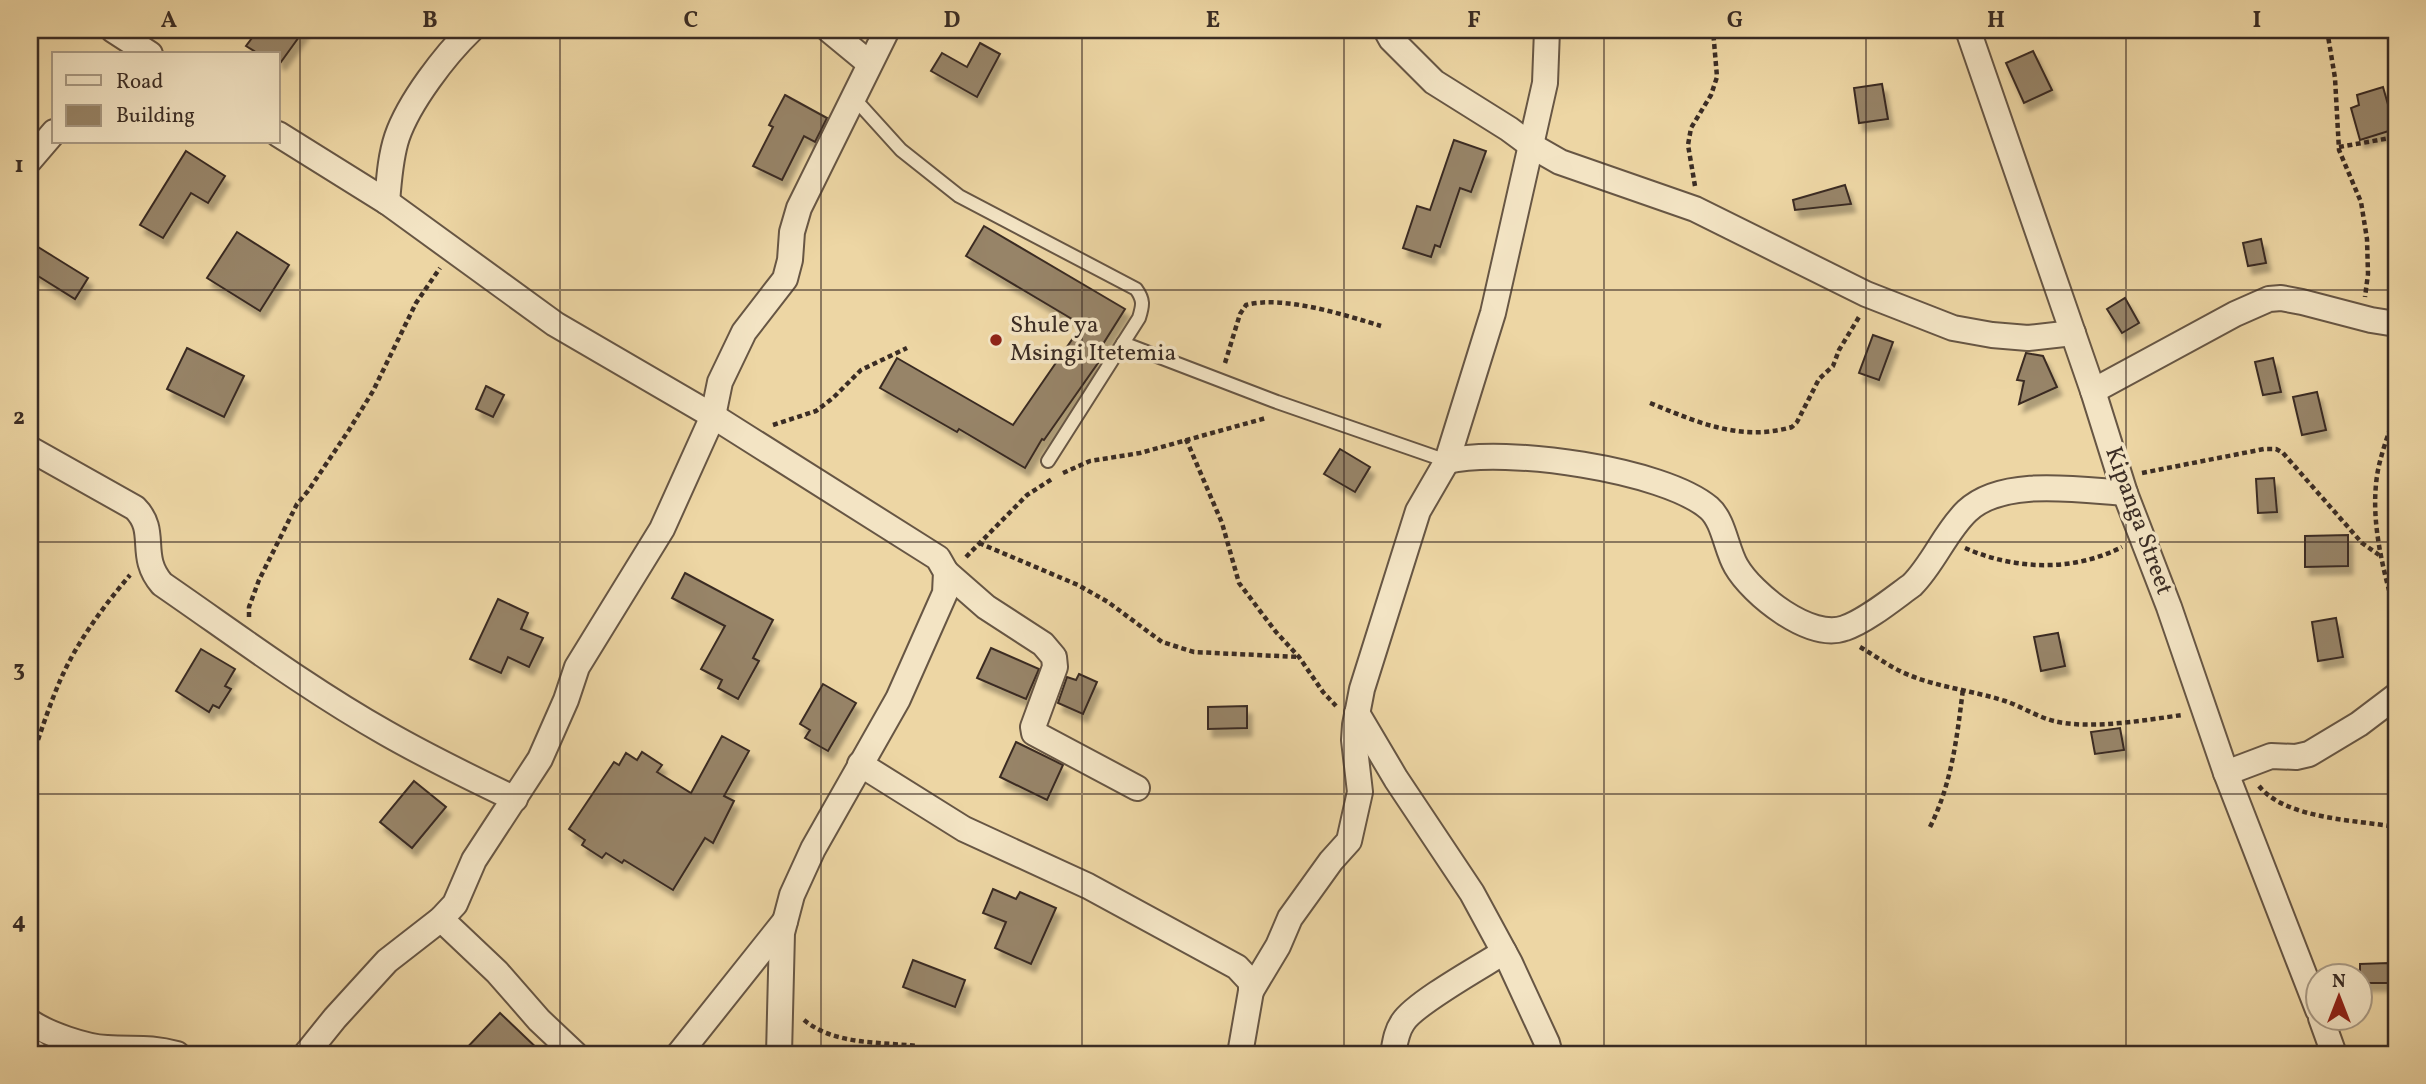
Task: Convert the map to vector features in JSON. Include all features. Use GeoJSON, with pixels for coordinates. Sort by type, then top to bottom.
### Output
{"type":"FeatureCollection","features":[{"type":"Feature","properties":{"kind":"street"},"geometry":{"type":"LineString","coordinates":[[387,202],[393,152],[403,121],[454,46],[471,30]]}},
{"type":"Feature","properties":{"kind":"street"},"geometry":{"type":"LineString","coordinates":[[829,30],[869,63]]}},
{"type":"Feature","properties":{"kind":"street"},"geometry":{"type":"LineString","coordinates":[[306,1054],[387,961],[442,919],[455,904],[474,860],[540,759],[566,700],[577,667],[662,529],[721,421],[720,382],[744,332],[785,279],[799,208],[887,30]]}},
{"type":"Feature","properties":{"kind":"street"},"geometry":{"type":"LineString","coordinates":[[1386,30],[1391,39],[1434,82],[1560,162],[1695,209],[1875,297],[1953,328],[2028,338],[2073,333]]}},
{"type":"Feature","properties":{"kind":"street"},"geometry":{"type":"LineString","coordinates":[[1251,991],[1278,946],[1290,918],[1331,861],[1349,841],[1360,792],[1356,720],[1372,654],[1418,511],[1447,461],[1493,313],[1545,83],[1547,30]]}},
{"type":"Feature","properties":{"kind":"street","name":"Kipanga Street"},"geometry":{"type":"LineString","coordinates":[[1968,30],[2123,485],[2205,712],[2235,769],[2304,969]]}},
{"type":"Feature","properties":{"kind":"street"},"geometry":{"type":"LineString","coordinates":[[30,160],[52,134]]}},
{"type":"Feature","properties":{"kind":"street"},"geometry":{"type":"LineString","coordinates":[[280,135],[387,202],[555,324],[721,421],[938,558],[948,574],[986,607],[1043,643],[1054,657],[1055,667],[1033,727],[1034,733],[1137,788]]}},
{"type":"Feature","properties":{"kind":"street"},"geometry":{"type":"LineString","coordinates":[[2093,391],[2235,314],[2269,299],[2302,302],[2396,324]]}},
{"type":"Feature","properties":{"kind":"street"},"geometry":{"type":"LineString","coordinates":[[30,449],[135,508],[145,520],[153,574],[162,584],[384,732],[515,799]]}},
{"type":"Feature","properties":{"kind":"street"},"geometry":{"type":"LineString","coordinates":[[1447,461],[1475,456],[1561,463],[1590,467],[1676,488],[1711,510],[1734,563],[1757,593],[1793,618],[1808,625],[1833,630],[1846,628],[1912,585],[1968,510],[1981,502],[2019,489],[2123,485]]}},
{"type":"Feature","properties":{"kind":"street"},"geometry":{"type":"LineString","coordinates":[[779,1054],[782,933],[792,895],[813,849],[898,699],[945,593],[948,574]]}},
{"type":"Feature","properties":{"kind":"street"},"geometry":{"type":"LineString","coordinates":[[2235,769],[2271,756],[2296,757],[2309,754],[2359,724],[2396,696]]}},
{"type":"Feature","properties":{"kind":"street"},"geometry":{"type":"LineString","coordinates":[[1356,720],[1472,892],[1504,952],[1547,1042],[1550,1054]]}},
{"type":"Feature","properties":{"kind":"street"},"geometry":{"type":"LineString","coordinates":[[860,764],[964,829],[1088,886],[1237,967],[1251,982],[1240,1054]]}},
{"type":"Feature","properties":{"kind":"street"},"geometry":{"type":"LineString","coordinates":[[442,919],[575,1054]]}},
{"type":"Feature","properties":{"kind":"street"},"geometry":{"type":"LineString","coordinates":[[678,1054],[785,920]]}},
{"type":"Feature","properties":{"kind":"street"},"geometry":{"type":"LineString","coordinates":[[1393,1054],[1397,1033],[1404,1020],[1504,952]]}},
{"type":"Feature","properties":{"kind":"street"},"geometry":{"type":"LineString","coordinates":[[30,1022],[61,1037],[103,1048],[145,1048],[177,1054]]}},
{"type":"Feature","properties":{"kind":"street"},"geometry":{"type":"LineString","coordinates":[[2326,1032],[2334,1054]]}},
{"type":"Feature","properties":{"kind":"street"},"geometry":{"type":"LineString","coordinates":[[30,1050],[36,1054]]}},
{"type":"Feature","properties":{"kind":"lane"},"geometry":{"type":"LineString","coordinates":[[853,97],[901,150],[960,196],[1136,289],[1144,303],[1139,318],[1048,461]]}},
{"type":"Feature","properties":{"kind":"lane"},"geometry":{"type":"LineString","coordinates":[[1123,344],[1447,461]]}},
{"type":"Feature","properties":{"kind":"path"},"geometry":{"type":"LineString","coordinates":[[1695,209],[1693,170],[1688,145],[1691,128],[1717,78],[1713,30]]}},
{"type":"Feature","properties":{"kind":"path"},"geometry":{"type":"LineString","coordinates":[[2327,30],[2335,78],[2339,147],[2361,202],[2367,239],[2368,274],[2363,318]]}},
{"type":"Feature","properties":{"kind":"path"},"geometry":{"type":"LineString","coordinates":[[2339,147],[2396,137]]}},
{"type":"Feature","properties":{"kind":"path"},"geometry":{"type":"LineString","coordinates":[[252,646],[248,616],[251,600],[297,505],[373,391],[416,303],[453,250]]}},
{"type":"Feature","properties":{"kind":"path"},"geometry":{"type":"LineString","coordinates":[[1650,403],[1708,427],[1730,431],[1792,427],[1819,379],[1833,366],[1839,350],[1863,309],[1875,297]]}},
{"type":"Feature","properties":{"kind":"path"},"geometry":{"type":"LineString","coordinates":[[1219,380],[1240,314],[1246,305],[1282,304],[1321,310],[1381,326]]}},
{"type":"Feature","properties":{"kind":"path"},"geometry":{"type":"LineString","coordinates":[[721,421],[775,425],[816,411],[861,370],[907,348]]}},
{"type":"Feature","properties":{"kind":"path"},"geometry":{"type":"LineString","coordinates":[[2396,412],[2378,470],[2379,555],[2396,616]]}},
{"type":"Feature","properties":{"kind":"path"},"geometry":{"type":"LineString","coordinates":[[948,574],[1027,495],[1039,485],[1075,467],[1090,461],[1140,453],[1263,417],[1277,419]]}},
{"type":"Feature","properties":{"kind":"path"},"geometry":{"type":"LineString","coordinates":[[1186,439],[1222,523],[1239,583],[1276,632],[1299,657],[1323,692],[1356,720]]}},
{"type":"Feature","properties":{"kind":"path"},"geometry":{"type":"LineString","coordinates":[[2123,485],[2264,449],[2276,449],[2283,453],[2337,512],[2362,543],[2379,555]]}},
{"type":"Feature","properties":{"kind":"path"},"geometry":{"type":"LineString","coordinates":[[1945,539],[2007,563],[2076,565],[2100,558],[2142,537]]}},
{"type":"Feature","properties":{"kind":"path"},"geometry":{"type":"LineString","coordinates":[[979,543],[1078,585],[1108,602],[1162,642],[1194,652],[1299,657]]}},
{"type":"Feature","properties":{"kind":"path"},"geometry":{"type":"LineString","coordinates":[[30,764],[59,682],[82,641],[108,601],[148,554]]}},
{"type":"Feature","properties":{"kind":"path"},"geometry":{"type":"LineString","coordinates":[[1833,630],[1902,672],[2008,702],[2054,721],[2080,724],[2140,721],[2205,712]]}},
{"type":"Feature","properties":{"kind":"path"},"geometry":{"type":"LineString","coordinates":[[1930,827],[1942,803],[1950,776],[1963,689]]}},
{"type":"Feature","properties":{"kind":"path"},"geometry":{"type":"LineString","coordinates":[[2235,769],[2274,800],[2306,813],[2396,827]]}},
{"type":"Feature","properties":{"kind":"path"},"geometry":{"type":"LineString","coordinates":[[779,999],[814,1028],[837,1037],[918,1046]]}},
{"type":"Feature","properties":{"kind":"building"},"geometry":{"type":"Polygon","coordinates":[[[258,30],[304,30],[281,62],[280,52],[256,52],[246,46],[258,30]]]}},
{"type":"Feature","properties":{"kind":"building"},"geometry":{"type":"Polygon","coordinates":[[[980,43],[1000,54],[977,97],[931,71],[942,53],[967,67],[980,43]]]}},
{"type":"Feature","properties":{"kind":"building"},"geometry":{"type":"Polygon","coordinates":[[[2033,51],[2052,90],[2024,103],[2006,63],[2033,51]]]}},
{"type":"Feature","properties":{"kind":"building"},"geometry":{"type":"Polygon","coordinates":[[[1882,84],[1888,119],[1859,123],[1854,88],[1882,84]]]}},
{"type":"Feature","properties":{"kind":"building"},"geometry":{"type":"Polygon","coordinates":[[[2383,87],[2395,129],[2360,140],[2351,108],[2359,105],[2357,95],[2383,87]]]}},
{"type":"Feature","properties":{"kind":"building"},"geometry":{"type":"Polygon","coordinates":[[[785,95],[827,118],[815,142],[804,136],[782,180],[753,166],[773,127],[769,125],[785,95]]]}},
{"type":"Feature","properties":{"kind":"building"},"geometry":{"type":"Polygon","coordinates":[[[1454,140],[1486,151],[1471,192],[1460,188],[1440,247],[1435,245],[1431,257],[1403,248],[1417,206],[1430,210],[1454,140]]]}},
{"type":"Feature","properties":{"kind":"building"},"geometry":{"type":"Polygon","coordinates":[[[186,151],[225,176],[208,203],[191,193],[163,238],[140,225],[186,151]]]}},
{"type":"Feature","properties":{"kind":"building"},"geometry":{"type":"Polygon","coordinates":[[[1845,185],[1851,204],[1795,210],[1793,200],[1845,185]]]}},
{"type":"Feature","properties":{"kind":"building"},"geometry":{"type":"Polygon","coordinates":[[[984,226],[1125,309],[1093,360],[1098,363],[1044,440],[1042,439],[1025,468],[959,429],[957,432],[880,388],[897,358],[1013,425],[1082,325],[966,256],[984,226]]]}},
{"type":"Feature","properties":{"kind":"building"},"geometry":{"type":"Polygon","coordinates":[[[237,232],[289,265],[260,311],[207,278],[237,232]]]}},
{"type":"Feature","properties":{"kind":"building"},"geometry":{"type":"Polygon","coordinates":[[[2261,239],[2266,263],[2248,266],[2243,243],[2261,239]]]}},
{"type":"Feature","properties":{"kind":"building"},"geometry":{"type":"Polygon","coordinates":[[[30,242],[88,278],[75,299],[30,271],[30,242]]]}},
{"type":"Feature","properties":{"kind":"building"},"geometry":{"type":"Polygon","coordinates":[[[2125,298],[2139,323],[2122,333],[2107,309],[2125,298]]]}},
{"type":"Feature","properties":{"kind":"building"},"geometry":{"type":"Polygon","coordinates":[[[1873,335],[1893,342],[1879,380],[1859,373],[1873,335]]]}},
{"type":"Feature","properties":{"kind":"building"},"geometry":{"type":"Polygon","coordinates":[[[187,348],[244,376],[224,417],[167,389],[187,348]]]}},
{"type":"Feature","properties":{"kind":"building"},"geometry":{"type":"Polygon","coordinates":[[[2026,353],[2043,356],[2057,387],[2019,404],[2024,381],[2017,380],[2026,353]]]}},
{"type":"Feature","properties":{"kind":"building"},"geometry":{"type":"Polygon","coordinates":[[[2273,358],[2281,392],[2263,395],[2255,362],[2273,358]]]}},
{"type":"Feature","properties":{"kind":"building"},"geometry":{"type":"Polygon","coordinates":[[[486,386],[504,395],[493,417],[476,409],[486,386]]]}},
{"type":"Feature","properties":{"kind":"building"},"geometry":{"type":"Polygon","coordinates":[[[2317,392],[2326,430],[2302,435],[2293,397],[2317,392]]]}},
{"type":"Feature","properties":{"kind":"building"},"geometry":{"type":"Polygon","coordinates":[[[1340,449],[1370,467],[1355,492],[1324,474],[1340,449]]]}},
{"type":"Feature","properties":{"kind":"building"},"geometry":{"type":"Polygon","coordinates":[[[2274,478],[2277,512],[2258,513],[2256,479],[2274,478]]]}},
{"type":"Feature","properties":{"kind":"building"},"geometry":{"type":"Polygon","coordinates":[[[2348,535],[2348,566],[2305,567],[2305,536],[2348,535]]]}},
{"type":"Feature","properties":{"kind":"building"},"geometry":{"type":"Polygon","coordinates":[[[685,573],[773,620],[753,658],[759,661],[738,699],[718,688],[722,680],[701,669],[725,626],[672,598],[685,573]]]}},
{"type":"Feature","properties":{"kind":"building"},"geometry":{"type":"Polygon","coordinates":[[[498,599],[528,613],[521,629],[543,638],[529,667],[508,657],[501,673],[470,659],[498,599]]]}},
{"type":"Feature","properties":{"kind":"building"},"geometry":{"type":"Polygon","coordinates":[[[2336,618],[2343,657],[2318,661],[2312,622],[2336,618]]]}},
{"type":"Feature","properties":{"kind":"building"},"geometry":{"type":"Polygon","coordinates":[[[2058,633],[2065,666],[2041,671],[2034,637],[2058,633]]]}},
{"type":"Feature","properties":{"kind":"building"},"geometry":{"type":"Polygon","coordinates":[[[991,648],[1039,669],[1026,699],[977,678],[991,648]]]}},
{"type":"Feature","properties":{"kind":"building"},"geometry":{"type":"Polygon","coordinates":[[[201,649],[235,669],[225,686],[231,689],[219,708],[213,705],[209,712],[176,691],[201,649]]]}},
{"type":"Feature","properties":{"kind":"building"},"geometry":{"type":"Polygon","coordinates":[[[1079,674],[1097,682],[1083,714],[1058,703],[1067,677],[1076,680],[1079,674]]]}},
{"type":"Feature","properties":{"kind":"building"},"geometry":{"type":"Polygon","coordinates":[[[823,684],[856,703],[828,751],[805,738],[810,730],[800,724],[823,684]]]}},
{"type":"Feature","properties":{"kind":"building"},"geometry":{"type":"Polygon","coordinates":[[[1247,706],[1247,728],[1208,729],[1208,707],[1247,706]]]}},
{"type":"Feature","properties":{"kind":"building"},"geometry":{"type":"Polygon","coordinates":[[[2120,728],[2124,750],[2095,754],[2091,732],[2120,728]]]}},
{"type":"Feature","properties":{"kind":"building"},"geometry":{"type":"Polygon","coordinates":[[[722,736],[749,751],[724,796],[734,801],[713,843],[705,838],[673,890],[624,860],[622,863],[606,853],[602,858],[582,845],[585,840],[569,829],[614,762],[619,765],[626,753],[637,760],[642,752],[662,765],[657,772],[691,793],[722,736]]]}},
{"type":"Feature","properties":{"kind":"building"},"geometry":{"type":"Polygon","coordinates":[[[1016,742],[1063,765],[1047,800],[1000,777],[1016,742]]]}},
{"type":"Feature","properties":{"kind":"building"},"geometry":{"type":"Polygon","coordinates":[[[414,781],[446,807],[412,848],[380,822],[414,781]]]}},
{"type":"Feature","properties":{"kind":"building"},"geometry":{"type":"Polygon","coordinates":[[[993,889],[1016,899],[1020,892],[1056,908],[1031,964],[995,948],[1006,922],[983,913],[993,889]]]}},
{"type":"Feature","properties":{"kind":"building"},"geometry":{"type":"Polygon","coordinates":[[[913,960],[965,980],[955,1007],[903,987],[913,960]]]}},
{"type":"Feature","properties":{"kind":"building"},"geometry":{"type":"Polygon","coordinates":[[[2388,963],[2388,983],[2374,983],[2374,964],[2388,963]]]}},
{"type":"Feature","properties":{"kind":"building"},"geometry":{"type":"Polygon","coordinates":[[[500,1013],[543,1054],[461,1054],[500,1013]]]}},
{"type":"Feature","properties":{"kind":"place","name":"Shule ya Msingi Itetemia"},"geometry":{"type":"Point","coordinates":[996,340]}}]}
